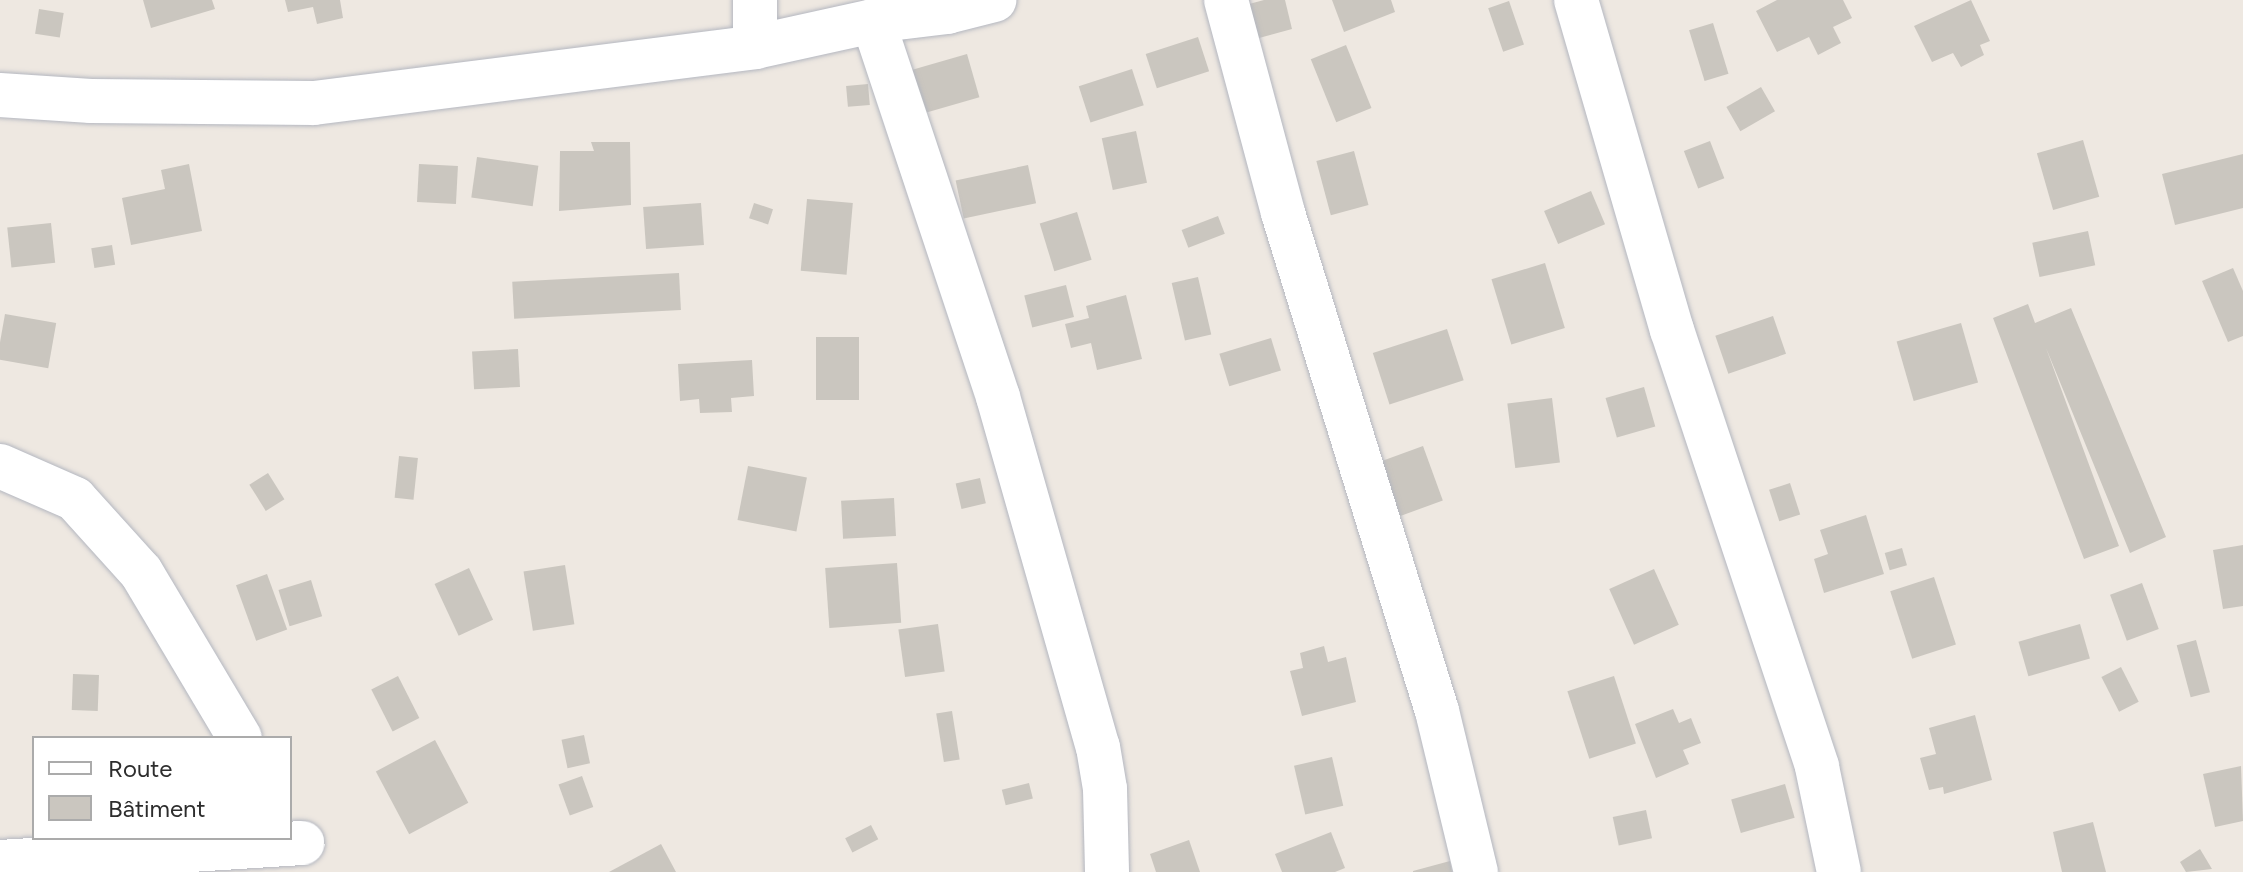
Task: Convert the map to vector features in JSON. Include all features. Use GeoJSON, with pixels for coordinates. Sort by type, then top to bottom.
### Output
{"type":"FeatureCollection","features":[{"type":"Feature","properties":{"kind":"street"},"geometry":{"type":"LineString","coordinates":[[755,0],[755,47]]}},
{"type":"Feature","properties":{"kind":"street"},"geometry":{"type":"LineString","coordinates":[[0,95],[91,101],[314,103],[755,47],[873,21],[947,12],[994,0]]}},
{"type":"Feature","properties":{"kind":"street"},"geometry":{"type":"LineString","coordinates":[[1226,0],[1283,213],[1437,711],[1476,872]]}},
{"type":"Feature","properties":{"kind":"street"},"geometry":{"type":"LineString","coordinates":[[1576,0],[1672,330],[1817,767],[1839,872]]}},
{"type":"Feature","properties":{"kind":"street"},"geometry":{"type":"LineString","coordinates":[[873,21],[998,397],[1098,747],[1105,789],[1107,872]]}},
{"type":"Feature","properties":{"kind":"street"},"geometry":{"type":"LineString","coordinates":[[0,466],[75,499],[141,572],[239,736]]}},
{"type":"Feature","properties":{"kind":"street"},"geometry":{"type":"LineString","coordinates":[[0,862],[304,846]]}},
{"type":"Feature","properties":{"kind":"building"},"geometry":{"type":"Polygon","coordinates":[[[143,0],[212,0],[215,9],[151,28],[143,0]]]}},
{"type":"Feature","properties":{"kind":"building"},"geometry":{"type":"Polygon","coordinates":[[[285,0],[340,0],[343,18],[317,24],[313,7],[288,12],[285,0]]]}},
{"type":"Feature","properties":{"kind":"building"},"geometry":{"type":"Polygon","coordinates":[[[1264,0],[1285,0],[1292,29],[1248,41],[1238,7],[1264,0]]]}},
{"type":"Feature","properties":{"kind":"building"},"geometry":{"type":"Polygon","coordinates":[[[1332,0],[1391,0],[1395,12],[1344,32],[1332,0]]]}},
{"type":"Feature","properties":{"kind":"building"},"geometry":{"type":"Polygon","coordinates":[[[1777,0],[1843,0],[1852,18],[1833,27],[1841,43],[1818,55],[1809,37],[1777,52],[1756,11],[1777,0]]]}},
{"type":"Feature","properties":{"kind":"building"},"geometry":{"type":"Polygon","coordinates":[[[1971,0],[1990,41],[1980,45],[1984,55],[1961,67],[1953,53],[1932,62],[1914,26],[1971,0]]]}},
{"type":"Feature","properties":{"kind":"building"},"geometry":{"type":"Polygon","coordinates":[[[1509,1],[1524,44],[1503,52],[1488,8],[1509,1]]]}},
{"type":"Feature","properties":{"kind":"building"},"geometry":{"type":"Polygon","coordinates":[[[39,9],[64,13],[60,38],[35,34],[39,9]]]}},
{"type":"Feature","properties":{"kind":"building"},"geometry":{"type":"Polygon","coordinates":[[[1713,23],[1728,74],[1705,81],[1689,30],[1713,23]]]}},
{"type":"Feature","properties":{"kind":"building"},"geometry":{"type":"Polygon","coordinates":[[[1198,37],[1209,71],[1157,88],[1146,54],[1198,37]]]}},
{"type":"Feature","properties":{"kind":"building"},"geometry":{"type":"Polygon","coordinates":[[[1346,45],[1371,108],[1336,122],[1311,59],[1346,45]]]}},
{"type":"Feature","properties":{"kind":"building"},"geometry":{"type":"Polygon","coordinates":[[[967,54],[979,97],[918,115],[905,72],[967,54]]]}},
{"type":"Feature","properties":{"kind":"building"},"geometry":{"type":"Polygon","coordinates":[[[1132,69],[1144,105],[1090,122],[1079,86],[1132,69]]]}},
{"type":"Feature","properties":{"kind":"building"},"geometry":{"type":"Polygon","coordinates":[[[868,84],[870,105],[848,107],[846,86],[868,84]]]}},
{"type":"Feature","properties":{"kind":"building"},"geometry":{"type":"Polygon","coordinates":[[[1761,87],[1775,111],[1740,131],[1726,107],[1761,87]]]}},
{"type":"Feature","properties":{"kind":"building"},"geometry":{"type":"Polygon","coordinates":[[[1136,131],[1147,183],[1113,190],[1102,138],[1136,131]]]}},
{"type":"Feature","properties":{"kind":"building"},"geometry":{"type":"Polygon","coordinates":[[[2083,140],[2099,197],[2053,210],[2037,153],[2083,140]]]}},
{"type":"Feature","properties":{"kind":"building"},"geometry":{"type":"Polygon","coordinates":[[[1710,141],[1724,178],[1698,188],[1684,151],[1710,141]]]}},
{"type":"Feature","properties":{"kind":"building"},"geometry":{"type":"Polygon","coordinates":[[[591,142],[630,142],[631,205],[559,211],[560,151],[594,151],[591,142]]]}},
{"type":"Feature","properties":{"kind":"building"},"geometry":{"type":"Polygon","coordinates":[[[1354,151],[1368,205],[1331,215],[1316,161],[1354,151]]]}},
{"type":"Feature","properties":{"kind":"building"},"geometry":{"type":"Polygon","coordinates":[[[2243,154],[2243,208],[2175,225],[2162,174],[2243,154]]]}},
{"type":"Feature","properties":{"kind":"building"},"geometry":{"type":"Polygon","coordinates":[[[477,157],[538,166],[533,206],[471,198],[477,157]]]}},
{"type":"Feature","properties":{"kind":"building"},"geometry":{"type":"Polygon","coordinates":[[[189,164],[202,231],[131,245],[122,198],[165,189],[161,170],[189,164]]]}},
{"type":"Feature","properties":{"kind":"building"},"geometry":{"type":"Polygon","coordinates":[[[419,164],[458,166],[456,204],[417,202],[419,164]]]}},
{"type":"Feature","properties":{"kind":"building"},"geometry":{"type":"Polygon","coordinates":[[[1028,165],[1036,203],[964,219],[956,180],[1028,165]]]}},
{"type":"Feature","properties":{"kind":"building"},"geometry":{"type":"Polygon","coordinates":[[[1591,191],[1605,224],[1558,244],[1544,211],[1591,191]]]}},
{"type":"Feature","properties":{"kind":"building"},"geometry":{"type":"Polygon","coordinates":[[[807,199],[853,203],[847,275],[801,271],[807,199]]]}},
{"type":"Feature","properties":{"kind":"building"},"geometry":{"type":"Polygon","coordinates":[[[701,203],[704,245],[646,249],[643,207],[701,203]]]}},
{"type":"Feature","properties":{"kind":"building"},"geometry":{"type":"Polygon","coordinates":[[[754,203],[773,209],[768,224],[749,218],[754,203]]]}},
{"type":"Feature","properties":{"kind":"building"},"geometry":{"type":"Polygon","coordinates":[[[1077,212],[1092,260],[1054,271],[1040,223],[1077,212]]]}},
{"type":"Feature","properties":{"kind":"building"},"geometry":{"type":"Polygon","coordinates":[[[1218,216],[1225,234],[1188,248],[1182,230],[1218,216]]]}},
{"type":"Feature","properties":{"kind":"building"},"geometry":{"type":"Polygon","coordinates":[[[51,223],[55,263],[11,267],[7,228],[51,223]]]}},
{"type":"Feature","properties":{"kind":"building"},"geometry":{"type":"Polygon","coordinates":[[[2088,231],[2095,265],[2040,277],[2032,243],[2088,231]]]}},
{"type":"Feature","properties":{"kind":"building"},"geometry":{"type":"Polygon","coordinates":[[[112,245],[115,265],[94,268],[91,248],[112,245]]]}},
{"type":"Feature","properties":{"kind":"building"},"geometry":{"type":"Polygon","coordinates":[[[1545,263],[1565,328],[1511,344],[1491,279],[1545,263]]]}},
{"type":"Feature","properties":{"kind":"building"},"geometry":{"type":"Polygon","coordinates":[[[2233,268],[2243,291],[2243,336],[2228,342],[2202,281],[2233,268]]]}},
{"type":"Feature","properties":{"kind":"building"},"geometry":{"type":"Polygon","coordinates":[[[679,273],[681,310],[514,319],[512,282],[679,273]]]}},
{"type":"Feature","properties":{"kind":"building"},"geometry":{"type":"Polygon","coordinates":[[[1198,277],[1211,334],[1185,341],[1172,283],[1198,277]]]}},
{"type":"Feature","properties":{"kind":"building"},"geometry":{"type":"Polygon","coordinates":[[[1066,285],[1074,317],[1032,327],[1024,295],[1066,285]]]}},
{"type":"Feature","properties":{"kind":"building"},"geometry":{"type":"Polygon","coordinates":[[[1126,295],[1142,359],[1097,370],[1091,343],[1071,348],[1065,324],[1089,318],[1086,306],[1126,295]]]}},
{"type":"Feature","properties":{"kind":"building"},"geometry":{"type":"Polygon","coordinates":[[[2028,304],[2035,323],[2071,308],[2166,537],[2130,553],[2046,348],[2119,546],[2084,559],[1993,318],[2028,304]]]}},
{"type":"Feature","properties":{"kind":"building"},"geometry":{"type":"Polygon","coordinates":[[[5,314],[56,323],[48,368],[0,360],[5,314]]]}},
{"type":"Feature","properties":{"kind":"building"},"geometry":{"type":"Polygon","coordinates":[[[1773,316],[1786,354],[1728,374],[1715,336],[1773,316]]]}},
{"type":"Feature","properties":{"kind":"building"},"geometry":{"type":"Polygon","coordinates":[[[1961,323],[1978,383],[1914,401],[1897,341],[1961,323]]]}},
{"type":"Feature","properties":{"kind":"building"},"geometry":{"type":"Polygon","coordinates":[[[1447,329],[1464,380],[1390,404],[1373,353],[1447,329]]]}},
{"type":"Feature","properties":{"kind":"building"},"geometry":{"type":"Polygon","coordinates":[[[816,337],[859,337],[859,400],[816,400],[816,337]]]}},
{"type":"Feature","properties":{"kind":"building"},"geometry":{"type":"Polygon","coordinates":[[[1271,338],[1281,371],[1229,386],[1219,354],[1271,338]]]}},
{"type":"Feature","properties":{"kind":"building"},"geometry":{"type":"Polygon","coordinates":[[[518,349],[520,387],[474,389],[472,351],[518,349]]]}},
{"type":"Feature","properties":{"kind":"building"},"geometry":{"type":"Polygon","coordinates":[[[752,360],[754,396],[731,398],[732,412],[700,413],[699,399],[680,401],[678,364],[752,360]]]}},
{"type":"Feature","properties":{"kind":"building"},"geometry":{"type":"Polygon","coordinates":[[[1644,387],[1655,426],[1617,437],[1606,398],[1644,387]]]}},
{"type":"Feature","properties":{"kind":"building"},"geometry":{"type":"Polygon","coordinates":[[[1552,398],[1560,463],[1515,468],[1507,403],[1552,398]]]}},
{"type":"Feature","properties":{"kind":"building"},"geometry":{"type":"Polygon","coordinates":[[[1423,446],[1443,501],[1395,518],[1375,463],[1423,446]]]}},
{"type":"Feature","properties":{"kind":"building"},"geometry":{"type":"Polygon","coordinates":[[[399,456],[418,458],[414,500],[395,498],[399,456]]]}},
{"type":"Feature","properties":{"kind":"building"},"geometry":{"type":"Polygon","coordinates":[[[748,466],[807,477],[796,531],[738,520],[748,466]]]}},
{"type":"Feature","properties":{"kind":"building"},"geometry":{"type":"Polygon","coordinates":[[[268,473],[284,499],[266,511],[249,485],[268,473]]]}},
{"type":"Feature","properties":{"kind":"building"},"geometry":{"type":"Polygon","coordinates":[[[980,478],[986,503],[961,509],[956,484],[980,478]]]}},
{"type":"Feature","properties":{"kind":"building"},"geometry":{"type":"Polygon","coordinates":[[[1790,483],[1800,514],[1779,521],[1769,490],[1790,483]]]}},
{"type":"Feature","properties":{"kind":"building"},"geometry":{"type":"Polygon","coordinates":[[[894,498],[896,536],[843,539],[841,501],[894,498]]]}},
{"type":"Feature","properties":{"kind":"building"},"geometry":{"type":"Polygon","coordinates":[[[1866,515],[1884,574],[1824,593],[1814,559],[1828,554],[1820,530],[1866,515]]]}},
{"type":"Feature","properties":{"kind":"building"},"geometry":{"type":"Polygon","coordinates":[[[2243,545],[2243,606],[2223,609],[2213,550],[2243,545]]]}},
{"type":"Feature","properties":{"kind":"building"},"geometry":{"type":"Polygon","coordinates":[[[1902,548],[1907,565],[1890,570],[1885,553],[1902,548]]]}},
{"type":"Feature","properties":{"kind":"building"},"geometry":{"type":"Polygon","coordinates":[[[897,563],[901,623],[829,628],[825,568],[897,563]]]}},
{"type":"Feature","properties":{"kind":"building"},"geometry":{"type":"Polygon","coordinates":[[[565,565],[574,624],[533,631],[524,572],[565,565]]]}},
{"type":"Feature","properties":{"kind":"building"},"geometry":{"type":"Polygon","coordinates":[[[469,568],[493,620],[459,636],[435,584],[469,568]]]}},
{"type":"Feature","properties":{"kind":"building"},"geometry":{"type":"Polygon","coordinates":[[[1654,569],[1679,625],[1634,645],[1609,589],[1654,569]]]}},
{"type":"Feature","properties":{"kind":"building"},"geometry":{"type":"Polygon","coordinates":[[[267,574],[287,629],[256,641],[236,585],[267,574]]]}},
{"type":"Feature","properties":{"kind":"building"},"geometry":{"type":"Polygon","coordinates":[[[1934,577],[1956,645],[1912,659],[1890,591],[1934,577]]]}},
{"type":"Feature","properties":{"kind":"building"},"geometry":{"type":"Polygon","coordinates":[[[311,580],[322,616],[290,626],[278,590],[311,580]]]}},
{"type":"Feature","properties":{"kind":"building"},"geometry":{"type":"Polygon","coordinates":[[[2142,583],[2159,629],[2127,641],[2110,595],[2142,583]]]}},
{"type":"Feature","properties":{"kind":"building"},"geometry":{"type":"Polygon","coordinates":[[[938,624],[945,672],[905,677],[898,630],[938,624]]]}},
{"type":"Feature","properties":{"kind":"building"},"geometry":{"type":"Polygon","coordinates":[[[2080,624],[2090,659],[2028,676],[2018,642],[2080,624]]]}},
{"type":"Feature","properties":{"kind":"building"},"geometry":{"type":"Polygon","coordinates":[[[2196,640],[2210,692],[2191,697],[2177,645],[2196,640]]]}},
{"type":"Feature","properties":{"kind":"building"},"geometry":{"type":"Polygon","coordinates":[[[1324,646],[1328,662],[1346,657],[1356,702],[1302,716],[1290,671],[1303,668],[1300,653],[1324,646]]]}},
{"type":"Feature","properties":{"kind":"building"},"geometry":{"type":"Polygon","coordinates":[[[2121,667],[2139,702],[2119,712],[2101,677],[2121,667]]]}},
{"type":"Feature","properties":{"kind":"building"},"geometry":{"type":"Polygon","coordinates":[[[73,674],[99,675],[98,711],[72,710],[73,674]]]}},
{"type":"Feature","properties":{"kind":"building"},"geometry":{"type":"Polygon","coordinates":[[[398,676],[419,718],[393,731],[371,690],[398,676]]]}},
{"type":"Feature","properties":{"kind":"building"},"geometry":{"type":"Polygon","coordinates":[[[1614,676],[1636,744],[1589,759],[1567,691],[1614,676]]]}},
{"type":"Feature","properties":{"kind":"building"},"geometry":{"type":"Polygon","coordinates":[[[1673,709],[1679,723],[1691,718],[1701,743],[1683,750],[1689,764],[1656,778],[1635,724],[1673,709]]]}},
{"type":"Feature","properties":{"kind":"building"},"geometry":{"type":"Polygon","coordinates":[[[952,711],[960,759],[944,762],[936,714],[952,711]]]}},
{"type":"Feature","properties":{"kind":"building"},"geometry":{"type":"Polygon","coordinates":[[[1975,715],[1992,780],[1944,794],[1943,787],[1929,790],[1920,758],[1936,754],[1929,728],[1975,715]]]}},
{"type":"Feature","properties":{"kind":"building"},"geometry":{"type":"Polygon","coordinates":[[[584,735],[590,763],[568,768],[562,740],[584,735]]]}},
{"type":"Feature","properties":{"kind":"building"},"geometry":{"type":"Polygon","coordinates":[[[435,740],[468,803],[409,834],[376,771],[435,740]]]}},
{"type":"Feature","properties":{"kind":"building"},"geometry":{"type":"Polygon","coordinates":[[[1332,757],[1343,806],[1305,814],[1294,766],[1332,757]]]}},
{"type":"Feature","properties":{"kind":"building"},"geometry":{"type":"Polygon","coordinates":[[[2241,766],[2243,821],[2215,827],[2203,774],[2241,766]]]}},
{"type":"Feature","properties":{"kind":"building"},"geometry":{"type":"Polygon","coordinates":[[[582,776],[593,807],[570,816],[559,785],[582,776]]]}},
{"type":"Feature","properties":{"kind":"building"},"geometry":{"type":"Polygon","coordinates":[[[1029,783],[1033,799],[1006,805],[1002,790],[1029,783]]]}},
{"type":"Feature","properties":{"kind":"building"},"geometry":{"type":"Polygon","coordinates":[[[1785,784],[1795,818],[1741,833],[1731,799],[1785,784]]]}},
{"type":"Feature","properties":{"kind":"building"},"geometry":{"type":"Polygon","coordinates":[[[1646,810],[1652,838],[1619,845],[1613,817],[1646,810]]]}},
{"type":"Feature","properties":{"kind":"building"},"geometry":{"type":"Polygon","coordinates":[[[2093,822],[2106,872],[2062,872],[2053,832],[2093,822]]]}},
{"type":"Feature","properties":{"kind":"building"},"geometry":{"type":"Polygon","coordinates":[[[871,825],[878,839],[852,852],[845,838],[871,825]]]}},
{"type":"Feature","properties":{"kind":"building"},"geometry":{"type":"Polygon","coordinates":[[[1331,832],[1345,868],[1335,872],[1282,872],[1275,854],[1331,832]]]}},
{"type":"Feature","properties":{"kind":"building"},"geometry":{"type":"Polygon","coordinates":[[[1189,840],[1200,872],[1156,872],[1150,854],[1189,840]]]}},
{"type":"Feature","properties":{"kind":"building"},"geometry":{"type":"Polygon","coordinates":[[[661,844],[676,872],[609,872],[661,844]]]}},
{"type":"Feature","properties":{"kind":"building"},"geometry":{"type":"Polygon","coordinates":[[[2200,849],[2212,869],[2186,872],[2180,862],[2200,849]]]}},
{"type":"Feature","properties":{"kind":"building"},"geometry":{"type":"Polygon","coordinates":[[[1450,861],[1452,872],[1413,872],[1413,871],[1450,861]]]}}]}
